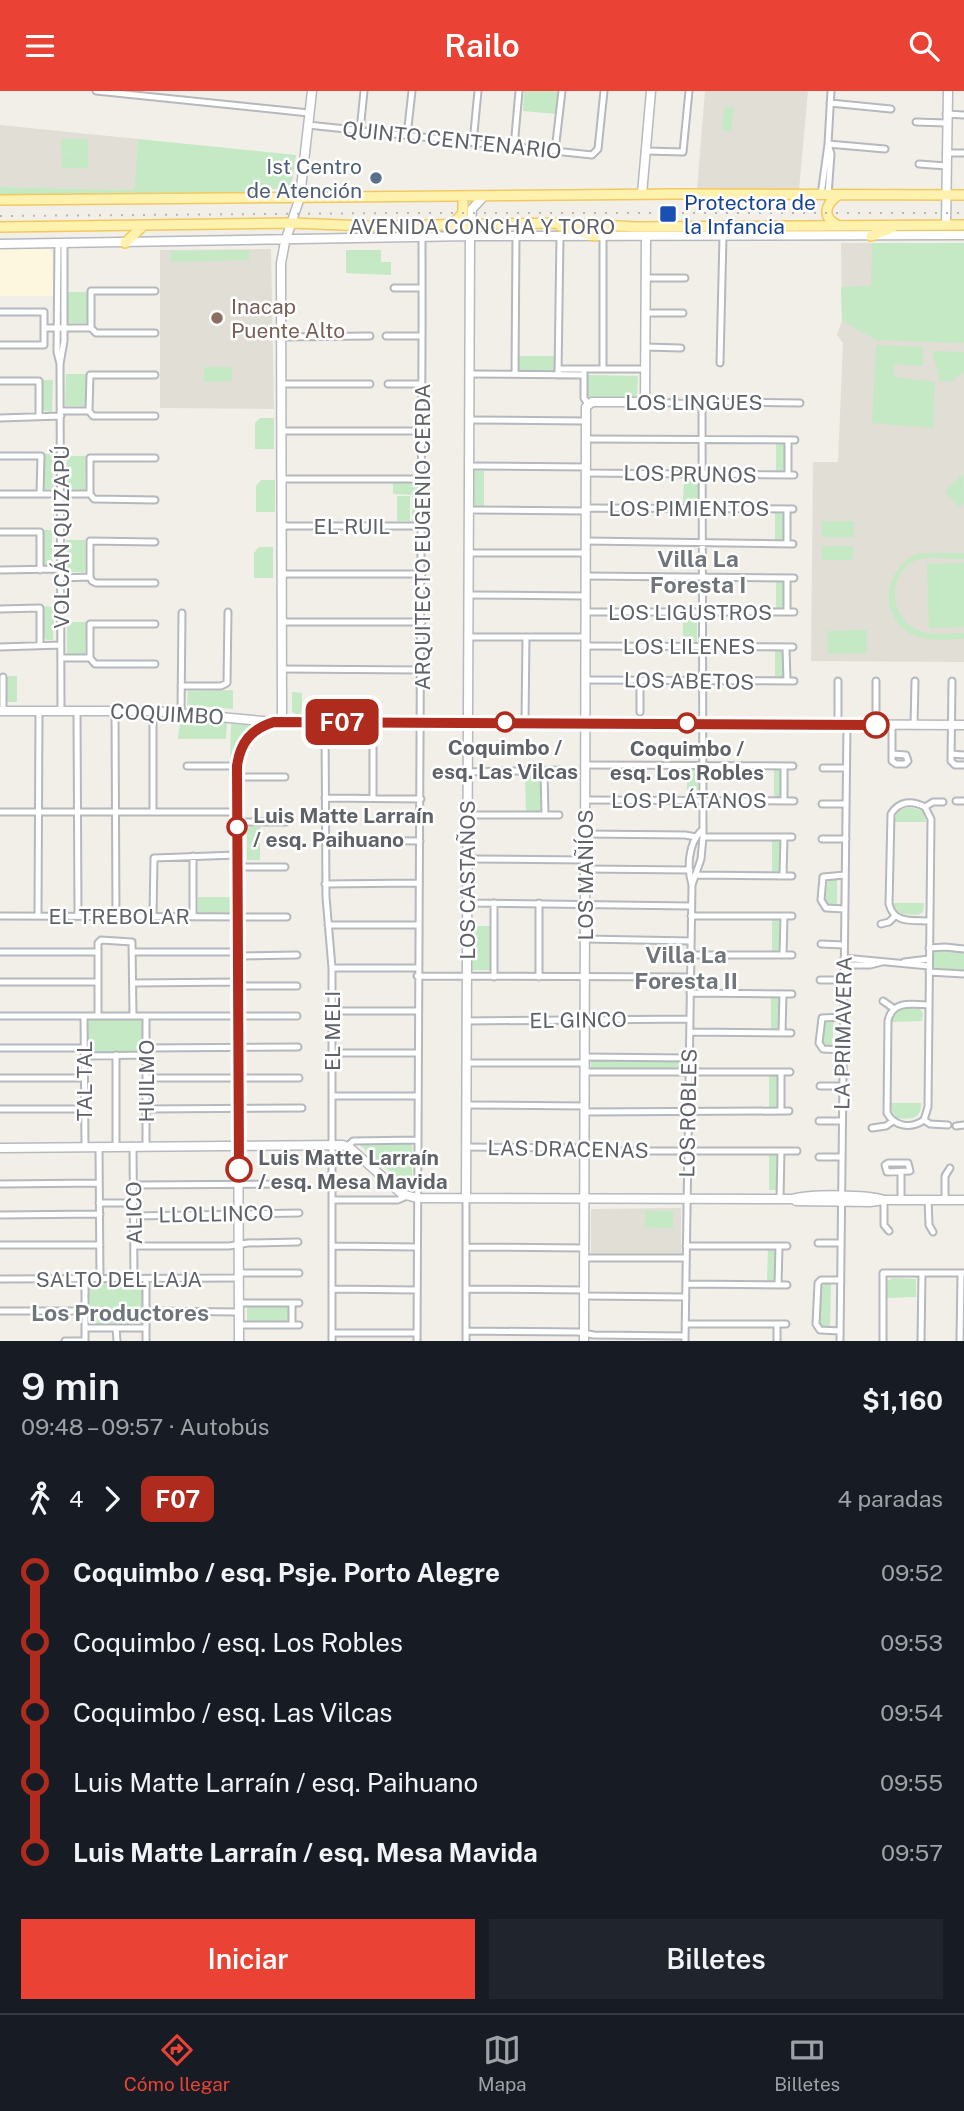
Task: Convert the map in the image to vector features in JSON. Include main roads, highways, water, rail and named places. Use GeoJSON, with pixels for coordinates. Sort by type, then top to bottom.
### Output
{"type":"FeatureCollection","features":[{"type":"Feature","properties":{"kind":"main road","name":"AVENIDA CONCHA Y TORO"},"geometry":{"type":"LineString","coordinates":[[0,200],[642,194],[964,195]]}},
{"type":"Feature","properties":{"kind":"main road"},"geometry":{"type":"LineString","coordinates":[[838,195],[828,203],[826,211],[828,218],[838,226]]}},
{"type":"Feature","properties":{"kind":"main road"},"geometry":{"type":"LineString","coordinates":[[453,224],[463,213],[463,202]]}},
{"type":"Feature","properties":{"kind":"main road","name":"AVENIDA CONCHA Y TORO"},"geometry":{"type":"LineString","coordinates":[[0,227],[292,223],[367,226],[548,223],[633,227],[964,225]]}},
{"type":"Feature","properties":{"kind":"main road"},"geometry":{"type":"LineString","coordinates":[[548,223],[599,236]]}},
{"type":"Feature","properties":{"kind":"main road"},"geometry":{"type":"LineString","coordinates":[[125,243],[144,225]]}},
{"type":"Feature","properties":{"kind":"main road"},"geometry":{"type":"LineString","coordinates":[[871,236],[900,225]]}},
{"type":"Feature","properties":{"kind":"railway"},"geometry":{"type":"LineString","coordinates":[[0,216],[964,213]]}},
{"type":"Feature","properties":{"kind":"place","name":"Ist Centro de Atención"},"geometry":{"type":"Point","coordinates":[376,178]}},
{"type":"Feature","properties":{"kind":"place","name":"Protectora de la Infancia"},"geometry":{"type":"Point","coordinates":[668,214]}},
{"type":"Feature","properties":{"kind":"place","name":"Inacap Puente Alto"},"geometry":{"type":"Point","coordinates":[217,318]}},
{"type":"Feature","properties":{"kind":"place","name":"Coquimbo / esq. Las Vilcas"},"geometry":{"type":"Point","coordinates":[505,722]}},
{"type":"Feature","properties":{"kind":"place","name":"Coquimbo / esq. Los Robles"},"geometry":{"type":"Point","coordinates":[687,723]}},
{"type":"Feature","properties":{"kind":"place","name":"Luis Matte Larraín / esq. Paihuano"},"geometry":{"type":"Point","coordinates":[237,827]}},
{"type":"Feature","properties":{"kind":"place","name":"Luis Matte Larraín / esq. Mesa Mavida"},"geometry":{"type":"Point","coordinates":[239,1169]}},
{"type":"Feature","properties":{"kind":"district","name":"Villa La Foresta I"},"geometry":{"type":"Point","coordinates":[698,571]}},
{"type":"Feature","properties":{"kind":"district","name":"Villa La Foresta II"},"geometry":{"type":"Point","coordinates":[686,967]}},
{"type":"Feature","properties":{"kind":"district","name":"Los Productores"},"geometry":{"type":"Point","coordinates":[120,1312]}}]}
